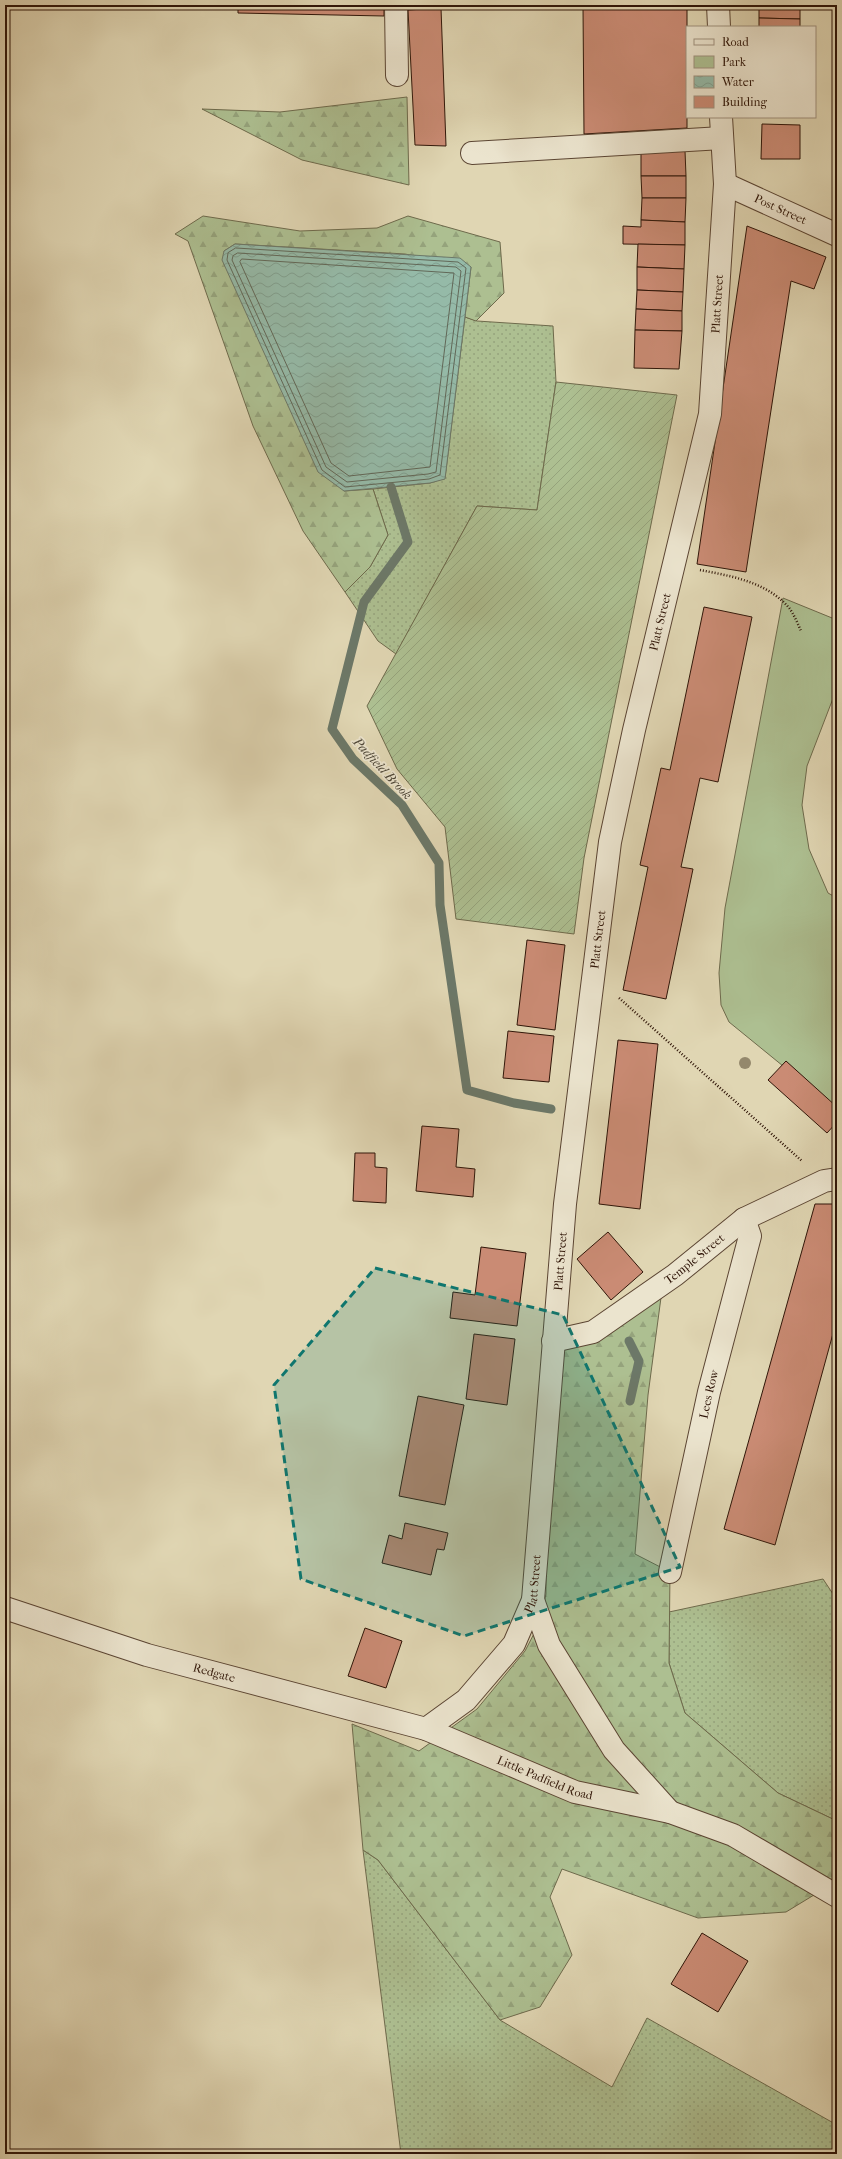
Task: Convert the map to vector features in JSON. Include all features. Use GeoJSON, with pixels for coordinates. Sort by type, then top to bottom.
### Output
{"type":"FeatureCollection","features":[{"type":"Feature","properties":{"kind":"street"},"geometry":{"type":"LineString","coordinates":[[396,5],[397,74]]}},
{"type":"Feature","properties":{"kind":"street"},"geometry":{"type":"LineString","coordinates":[[718,5],[719,26]]}},
{"type":"Feature","properties":{"kind":"street"},"geometry":{"type":"LineString","coordinates":[[472,153],[722,127]]}},
{"type":"Feature","properties":{"kind":"street","name":"Platt Street"},"geometry":{"type":"LineString","coordinates":[[426,1730],[466,1700],[514,1644],[532,1600],[565,1204],[610,842],[634,730],[710,414],[725,184],[722,127]]}},
{"type":"Feature","properties":{"kind":"street","name":"Post Street"},"geometry":{"type":"LineString","coordinates":[[725,184],[837,234]]}},
{"type":"Feature","properties":{"kind":"street","name":"Temple Street"},"geometry":{"type":"LineString","coordinates":[[553,1341],[594,1332],[675,1276],[744,1219],[831,1180]]}},
{"type":"Feature","properties":{"kind":"street","name":"Lees Row"},"geometry":{"type":"LineString","coordinates":[[670,1572],[709,1392],[750,1236],[744,1219]]}},
{"type":"Feature","properties":{"kind":"street","name":"Little Padfield Road"},"geometry":{"type":"LineString","coordinates":[[532,1600],[549,1645],[614,1750],[670,1812]]}},
{"type":"Feature","properties":{"kind":"street","name":"Redgate"},"geometry":{"type":"LineString","coordinates":[[5,1608],[148,1655],[426,1730]]}},
{"type":"Feature","properties":{"kind":"street","name":"Little Padfield Road"},"geometry":{"type":"LineString","coordinates":[[426,1730],[574,1792],[670,1812],[733,1835],[837,1896]]}},
{"type":"Feature","properties":{"kind":"path"},"geometry":{"type":"LineString","coordinates":[[674,564],[742,578],[768,590],[790,609],[801,631]]}},
{"type":"Feature","properties":{"kind":"path"},"geometry":{"type":"LineString","coordinates":[[593,986],[623,1000],[831,1180]]}},
{"type":"Feature","properties":{"kind":"highlighted area"},"geometry":{"type":"Polygon","coordinates":[[[375,1268],[563,1315],[680,1567],[464,1636],[301,1579],[274,1385],[375,1268]]]}},
{"type":"Feature","properties":{"kind":"green space"},"geometry":{"type":"Polygon","coordinates":[[[407,97],[409,185],[302,160],[202,109],[280,112],[407,97]]]}},
{"type":"Feature","properties":{"kind":"green space"},"geometry":{"type":"Polygon","coordinates":[[[203,216],[300,231],[377,228],[408,216],[500,242],[504,293],[476,321],[465,317],[471,267],[405,254],[235,244],[224,251],[344,491],[373,489],[388,535],[370,567],[345,592],[303,531],[253,426],[188,241],[175,234],[203,216]]]}},
{"type":"Feature","properties":{"kind":"green space"},"geometry":{"type":"Polygon","coordinates":[[[465,317],[477,321],[553,326],[556,382],[537,510],[477,506],[396,654],[378,641],[345,592],[370,567],[388,535],[373,489],[430,483],[445,478],[465,317]]]}},
{"type":"Feature","properties":{"kind":"green space"},"geometry":{"type":"Polygon","coordinates":[[[556,382],[677,395],[584,858],[574,934],[456,919],[445,827],[397,769],[367,706],[477,506],[537,510],[556,382]]]}},
{"type":"Feature","properties":{"kind":"green space"},"geometry":{"type":"Polygon","coordinates":[[[783,598],[837,620],[837,688],[807,766],[802,805],[809,849],[828,893],[837,898],[837,1110],[729,1022],[721,1005],[719,973],[725,908],[783,598]]]}},
{"type":"Feature","properties":{"kind":"green space"},"geometry":{"type":"Polygon","coordinates":[[[662,1290],[648,1395],[635,1554],[670,1572],[669,1663],[685,1713],[778,1793],[837,1821],[837,1881],[786,1912],[698,1918],[562,1869],[550,1897],[572,1955],[540,2007],[500,2020],[378,1860],[363,1850],[352,1724],[419,1751],[477,1709],[525,1651],[539,1624],[546,1594],[546,1523],[561,1350],[662,1290]]]}},
{"type":"Feature","properties":{"kind":"green space"},"geometry":{"type":"Polygon","coordinates":[[[823,1579],[837,1600],[837,1821],[778,1793],[685,1713],[669,1663],[669,1612],[823,1579]]]}},
{"type":"Feature","properties":{"kind":"green space"},"geometry":{"type":"Polygon","coordinates":[[[363,1850],[378,1860],[500,2020],[612,2087],[647,2018],[837,2125],[837,2154],[401,2154],[363,1850]]]}},
{"type":"Feature","properties":{"kind":"water"},"geometry":{"type":"Polygon","coordinates":[[[235,244],[460,258],[471,267],[445,479],[430,483],[344,491],[318,472],[222,260],[224,251],[235,244]]]}},
{"type":"Feature","properties":{"kind":"building"},"geometry":{"type":"Polygon","coordinates":[[[238,5],[384,5],[384,16],[238,13],[238,5]]]}},
{"type":"Feature","properties":{"kind":"building"},"geometry":{"type":"Polygon","coordinates":[[[441,5],[687,5],[687,128],[584,134],[583,7],[441,8],[441,5]]]}},
{"type":"Feature","properties":{"kind":"building"},"geometry":{"type":"Polygon","coordinates":[[[759,5],[800,5],[800,19],[759,18],[759,5]]]}},
{"type":"Feature","properties":{"kind":"building"},"geometry":{"type":"Polygon","coordinates":[[[441,8],[446,146],[415,145],[408,10],[441,8]]]}},
{"type":"Feature","properties":{"kind":"building"},"geometry":{"type":"Polygon","coordinates":[[[759,18],[800,19],[800,26],[759,26],[759,18]]]}},
{"type":"Feature","properties":{"kind":"building"},"geometry":{"type":"Polygon","coordinates":[[[762,124],[800,125],[800,159],[761,159],[762,124]]]}},
{"type":"Feature","properties":{"kind":"building"},"geometry":{"type":"Polygon","coordinates":[[[685,151],[686,176],[641,176],[641,152],[685,151]]]}},
{"type":"Feature","properties":{"kind":"building"},"geometry":{"type":"Polygon","coordinates":[[[641,176],[686,176],[686,198],[642,198],[641,176]]]}},
{"type":"Feature","properties":{"kind":"building"},"geometry":{"type":"Polygon","coordinates":[[[642,198],[686,198],[685,222],[641,220],[642,198]]]}},
{"type":"Feature","properties":{"kind":"building"},"geometry":{"type":"Polygon","coordinates":[[[641,220],[685,222],[685,245],[623,244],[623,226],[641,227],[641,220]]]}},
{"type":"Feature","properties":{"kind":"building"},"geometry":{"type":"Polygon","coordinates":[[[747,226],[826,257],[814,289],[791,281],[746,572],[697,564],[747,226]]]}},
{"type":"Feature","properties":{"kind":"building"},"geometry":{"type":"Polygon","coordinates":[[[638,244],[685,245],[684,269],[637,267],[638,244]]]}},
{"type":"Feature","properties":{"kind":"building"},"geometry":{"type":"Polygon","coordinates":[[[637,267],[684,269],[683,292],[637,290],[637,267]]]}},
{"type":"Feature","properties":{"kind":"building"},"geometry":{"type":"Polygon","coordinates":[[[637,290],[683,292],[682,311],[636,309],[637,290]]]}},
{"type":"Feature","properties":{"kind":"building"},"geometry":{"type":"Polygon","coordinates":[[[636,309],[682,311],[682,331],[635,330],[636,309]]]}},
{"type":"Feature","properties":{"kind":"building"},"geometry":{"type":"Polygon","coordinates":[[[635,330],[682,331],[679,369],[634,368],[635,330]]]}},
{"type":"Feature","properties":{"kind":"building"},"geometry":{"type":"Polygon","coordinates":[[[704,607],[752,617],[718,782],[700,778],[681,867],[693,869],[666,999],[623,990],[648,867],[640,865],[661,768],[670,770],[704,607]]]}},
{"type":"Feature","properties":{"kind":"building"},"geometry":{"type":"Polygon","coordinates":[[[527,940],[565,945],[555,1030],[517,1025],[527,940]]]}},
{"type":"Feature","properties":{"kind":"building"},"geometry":{"type":"Polygon","coordinates":[[[508,1031],[554,1036],[549,1082],[503,1078],[508,1031]]]}},
{"type":"Feature","properties":{"kind":"building"},"geometry":{"type":"Polygon","coordinates":[[[618,1040],[658,1044],[640,1209],[599,1204],[618,1040]]]}},
{"type":"Feature","properties":{"kind":"building"},"geometry":{"type":"Polygon","coordinates":[[[786,1061],[837,1107],[837,1122],[827,1133],[768,1080],[786,1061]]]}},
{"type":"Feature","properties":{"kind":"building"},"geometry":{"type":"Polygon","coordinates":[[[422,1126],[459,1129],[456,1167],[475,1169],[473,1197],[416,1191],[422,1126]]]}},
{"type":"Feature","properties":{"kind":"building"},"geometry":{"type":"Polygon","coordinates":[[[355,1153],[375,1153],[375,1167],[387,1168],[386,1203],[353,1201],[355,1153]]]}},
{"type":"Feature","properties":{"kind":"building"},"geometry":{"type":"Polygon","coordinates":[[[815,1204],[837,1204],[837,1319],[775,1545],[724,1529],[815,1204]]]}},
{"type":"Feature","properties":{"kind":"building"},"geometry":{"type":"Polygon","coordinates":[[[608,1232],[643,1272],[611,1300],[577,1259],[608,1232]]]}},
{"type":"Feature","properties":{"kind":"building"},"geometry":{"type":"Polygon","coordinates":[[[481,1247],[526,1253],[517,1326],[450,1318],[453,1292],[475,1295],[481,1247]]]}},
{"type":"Feature","properties":{"kind":"building"},"geometry":{"type":"Polygon","coordinates":[[[474,1334],[515,1339],[507,1405],[466,1399],[474,1334]]]}},
{"type":"Feature","properties":{"kind":"building"},"geometry":{"type":"Polygon","coordinates":[[[418,1396],[464,1405],[445,1505],[399,1496],[418,1396]]]}},
{"type":"Feature","properties":{"kind":"building"},"geometry":{"type":"Polygon","coordinates":[[[405,1523],[448,1533],[444,1550],[437,1549],[431,1575],[382,1563],[389,1535],[402,1539],[405,1523]]]}},
{"type":"Feature","properties":{"kind":"building"},"geometry":{"type":"Polygon","coordinates":[[[365,1628],[402,1641],[386,1688],[348,1676],[365,1628]]]}},
{"type":"Feature","properties":{"kind":"building"},"geometry":{"type":"Polygon","coordinates":[[[702,1933],[748,1961],[718,2012],[671,1984],[702,1933]]]}},
{"type":"Feature","properties":{"kind":"waterway","name":"Padfield Brook"},"geometry":{"type":"LineString","coordinates":[[391,487],[408,542],[364,602],[332,729],[353,759],[402,805],[439,863],[440,905],[467,1090],[514,1103],[551,1109]]}},
{"type":"Feature","properties":{"kind":"waterway"},"geometry":{"type":"LineString","coordinates":[[629,1341],[639,1361],[630,1401]]}}]}
